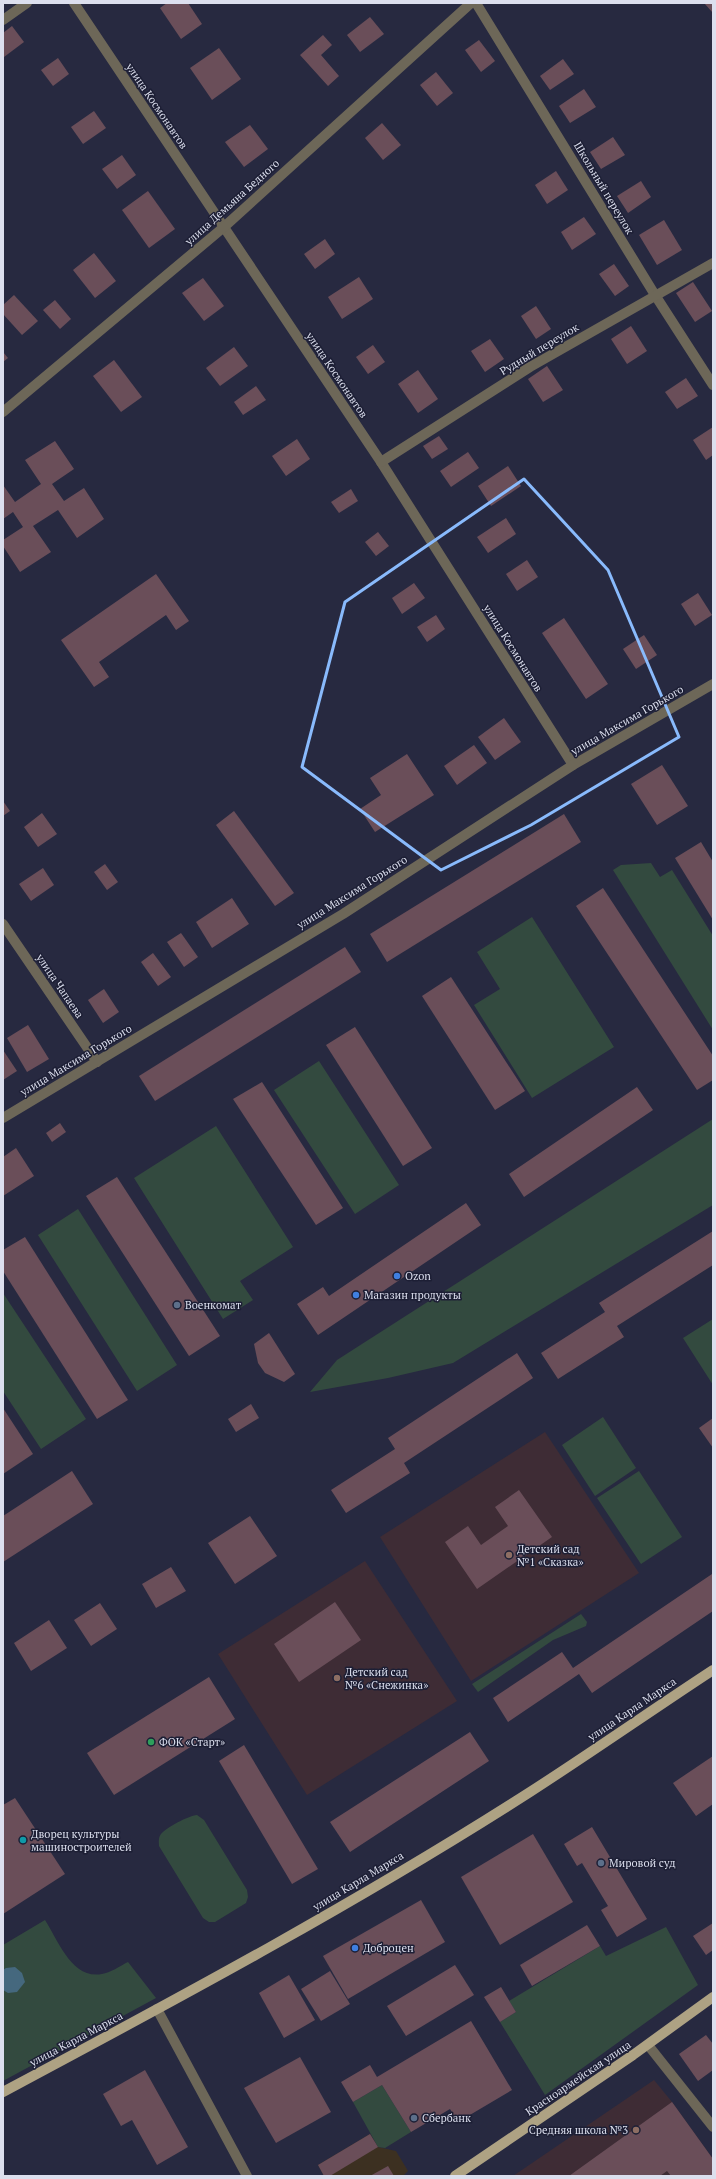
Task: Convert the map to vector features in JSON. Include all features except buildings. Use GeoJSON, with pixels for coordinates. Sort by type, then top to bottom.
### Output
{"type":"FeatureCollection","features":[{"type":"Feature","properties":{"kind":"main road","name":"улица Карла Маркса"},"geometry":{"type":"LineString","coordinates":[[3,2092],[157,2009],[356,1898],[530,1792],[713,1670]]}},
{"type":"Feature","properties":{"kind":"main road","name":"Красноармейская улица"},"geometry":{"type":"LineString","coordinates":[[456,2176],[648,2045],[713,1997]]}},
{"type":"Feature","properties":{"kind":"street"},"geometry":{"type":"LineString","coordinates":[[3,20],[27,3]]}},
{"type":"Feature","properties":{"kind":"street","name":"улица Космонавтов"},"geometry":{"type":"LineString","coordinates":[[74,3],[381,462],[573,765]]}},
{"type":"Feature","properties":{"kind":"street","name":"улица Демьяна Бедного"},"geometry":{"type":"LineString","coordinates":[[3,412],[224,227],[471,3]]}},
{"type":"Feature","properties":{"kind":"street","name":"Школьный переулок"},"geometry":{"type":"LineString","coordinates":[[476,3],[655,295],[713,385]]}},
{"type":"Feature","properties":{"kind":"street","name":"Рудный переулок"},"geometry":{"type":"LineString","coordinates":[[381,462],[530,366],[713,263]]}},
{"type":"Feature","properties":{"kind":"street","name":"улица Максима Горького"},"geometry":{"type":"LineString","coordinates":[[3,1118],[343,914],[573,765],[713,684]]}},
{"type":"Feature","properties":{"kind":"street","name":"улица Чапаева"},"geometry":{"type":"LineString","coordinates":[[3,924],[97,1062]]}},
{"type":"Feature","properties":{"kind":"street"},"geometry":{"type":"LineString","coordinates":[[157,2009],[247,2176]]}},
{"type":"Feature","properties":{"kind":"street"},"geometry":{"type":"LineString","coordinates":[[648,2045],[713,2127]]}},
{"type":"Feature","properties":{"kind":"highlighted area"},"geometry":{"type":"Polygon","coordinates":[[[524,479],[608,570],[679,737],[531,825],[441,870],[302,767],[345,602],[524,479]]]}},
{"type":"Feature","properties":{"kind":"shaded area","name":"Детский сад №1 «Сказка»"},"geometry":{"type":"Polygon","coordinates":[[[545,1432],[639,1573],[471,1681],[380,1537],[545,1432]]]}},
{"type":"Feature","properties":{"kind":"shaded area","name":"Детский сад №6 «Снежинка»"},"geometry":{"type":"Polygon","coordinates":[[[365,1561],[457,1701],[307,1795],[218,1654],[365,1561]]]}},
{"type":"Feature","properties":{"kind":"shaded area","name":"Средняя школа №3"},"geometry":{"type":"Polygon","coordinates":[[[654,2080],[672,2102],[713,2159],[713,2176],[513,2176],[654,2080]]]}},
{"type":"Feature","properties":{"kind":"shaded area"},"geometry":{"type":"Polygon","coordinates":[[[370,2134],[378,2147],[396,2151],[408,2171],[403,2176],[324,2176],[318,2165],[370,2134]]]}},
{"type":"Feature","properties":{"kind":"green space"},"geometry":{"type":"Polygon","coordinates":[[[651,863],[660,877],[672,870],[713,936],[713,1030],[613,870],[621,865],[651,863]]]}},
{"type":"Feature","properties":{"kind":"green space"},"geometry":{"type":"Polygon","coordinates":[[[532,917],[614,1047],[532,1098],[474,1005],[500,989],[477,952],[532,917]]]}},
{"type":"Feature","properties":{"kind":"green space"},"geometry":{"type":"Polygon","coordinates":[[[319,1061],[399,1185],[355,1214],[274,1090],[319,1061]]]}},
{"type":"Feature","properties":{"kind":"green space"},"geometry":{"type":"Polygon","coordinates":[[[713,1119],[713,1205],[453,1363],[388,1378],[310,1392],[337,1360],[713,1119]]]}},
{"type":"Feature","properties":{"kind":"green space"},"geometry":{"type":"Polygon","coordinates":[[[216,1126],[293,1247],[240,1281],[253,1300],[223,1319],[134,1178],[216,1126]]]}},
{"type":"Feature","properties":{"kind":"green space"},"geometry":{"type":"Polygon","coordinates":[[[78,1209],[177,1365],[137,1391],[38,1235],[78,1209]]]}},
{"type":"Feature","properties":{"kind":"green space"},"geometry":{"type":"Polygon","coordinates":[[[3,1293],[86,1419],[41,1449],[3,1391],[3,1293]]]}},
{"type":"Feature","properties":{"kind":"green space"},"geometry":{"type":"Polygon","coordinates":[[[713,1319],[713,1385],[683,1338],[713,1319]]]}},
{"type":"Feature","properties":{"kind":"green space"},"geometry":{"type":"Polygon","coordinates":[[[603,1417],[636,1468],[595,1496],[562,1445],[603,1417]]]}},
{"type":"Feature","properties":{"kind":"green space"},"geometry":{"type":"Polygon","coordinates":[[[639,1471],[682,1537],[641,1564],[597,1498],[639,1471]]]}},
{"type":"Feature","properties":{"kind":"green space"},"geometry":{"type":"Polygon","coordinates":[[[581,1614],[587,1622],[586,1626],[553,1640],[478,1692],[472,1684],[581,1614]]]}},
{"type":"Feature","properties":{"kind":"green space"},"geometry":{"type":"Polygon","coordinates":[[[197,1815],[204,1820],[247,1890],[248,1897],[246,1903],[215,1922],[209,1922],[203,1918],[159,1846],[159,1837],[164,1831],[183,1820],[197,1815]]]}},
{"type":"Feature","properties":{"kind":"green space"},"geometry":{"type":"Polygon","coordinates":[[[45,1920],[67,1957],[82,1971],[91,1974],[102,1974],[112,1971],[128,1962],[156,1998],[3,2081],[3,1945],[45,1920]]]}},
{"type":"Feature","properties":{"kind":"green space"},"geometry":{"type":"Polygon","coordinates":[[[666,1927],[698,1985],[545,2095],[500,2022],[516,2012],[509,2001],[600,1946],[606,1956],[666,1927]]]}},
{"type":"Feature","properties":{"kind":"green space"},"geometry":{"type":"Polygon","coordinates":[[[382,2085],[411,2132],[385,2148],[378,2147],[353,2102],[382,2085]]]}},
{"type":"Feature","properties":{"kind":"water"},"geometry":{"type":"Polygon","coordinates":[[[15,1967],[22,1973],[25,1982],[17,1992],[8,1993],[3,1990],[3,1970],[6,1968],[15,1967]]]}},
{"type":"Feature","properties":{"kind":"place","name":"Ozon"},"geometry":{"type":"Point","coordinates":[397,1276]}},
{"type":"Feature","properties":{"kind":"place","name":"Магазин продукты"},"geometry":{"type":"Point","coordinates":[356,1295]}},
{"type":"Feature","properties":{"kind":"place","name":"Военкомат"},"geometry":{"type":"Point","coordinates":[177,1305]}},
{"type":"Feature","properties":{"kind":"place","name":"Детский сад №1 «Сказка»"},"geometry":{"type":"Point","coordinates":[509,1555]}},
{"type":"Feature","properties":{"kind":"place","name":"Детский сад №6 «Снежинка»"},"geometry":{"type":"Point","coordinates":[337,1678]}},
{"type":"Feature","properties":{"kind":"place","name":"ФОК «Старт»"},"geometry":{"type":"Point","coordinates":[151,1742]}},
{"type":"Feature","properties":{"kind":"place","name":"Дворец культуры машиностроителей"},"geometry":{"type":"Point","coordinates":[23,1840]}},
{"type":"Feature","properties":{"kind":"place","name":"Мировой суд"},"geometry":{"type":"Point","coordinates":[601,1863]}},
{"type":"Feature","properties":{"kind":"place","name":"Доброцен"},"geometry":{"type":"Point","coordinates":[355,1948]}},
{"type":"Feature","properties":{"kind":"place","name":"Сбербанк"},"geometry":{"type":"Point","coordinates":[414,2118]}},
{"type":"Feature","properties":{"kind":"place","name":"Средняя школа №3"},"geometry":{"type":"Point","coordinates":[636,2130]}}]}
